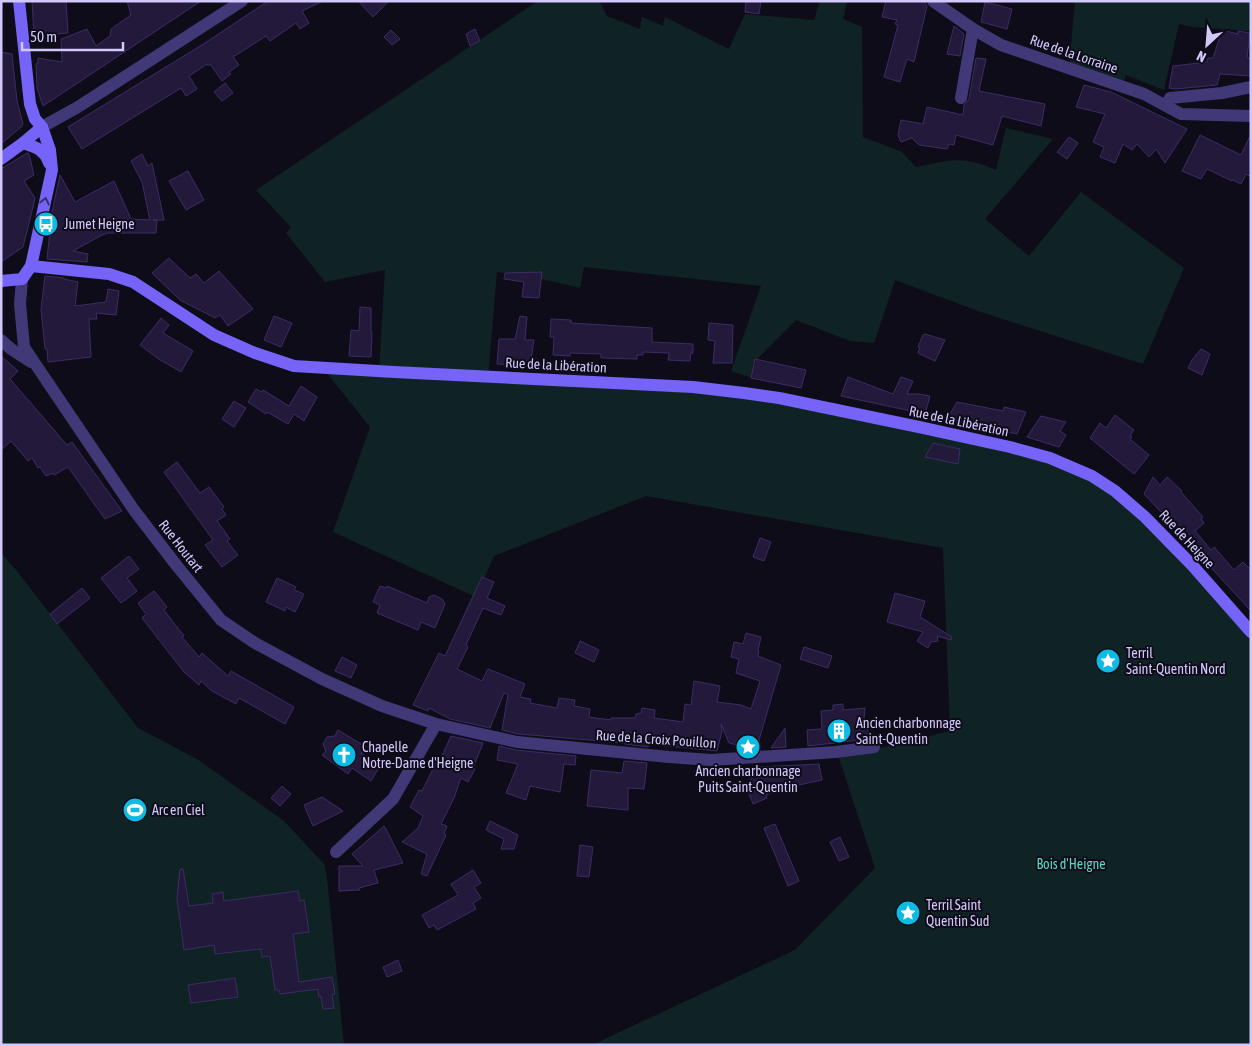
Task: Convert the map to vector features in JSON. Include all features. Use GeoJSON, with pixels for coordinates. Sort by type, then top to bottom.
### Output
{"type":"FeatureCollection","features":[{"type":"Feature","properties":{"kind":"street"},"geometry":{"type":"LineString","coordinates":[[1,281],[22,279],[31,266],[52,170],[50,150],[42,127],[35,118],[30,104],[19,1]]}},
{"type":"Feature","properties":{"kind":"street"},"geometry":{"type":"LineString","coordinates":[[1,159],[42,127],[78,108],[242,1]]}},
{"type":"Feature","properties":{"kind":"street","name":"Rue de la Lorraine"},"geometry":{"type":"LineString","coordinates":[[933,1],[973,29],[1001,45],[1144,94],[1181,114],[1251,116]]}},
{"type":"Feature","properties":{"kind":"street"},"geometry":{"type":"LineString","coordinates":[[961,98],[973,29]]}},
{"type":"Feature","properties":{"kind":"street"},"geometry":{"type":"LineString","coordinates":[[1166,106],[1170,98],[1251,88]]}},
{"type":"Feature","properties":{"kind":"street"},"geometry":{"type":"LineString","coordinates":[[23,143],[34,146],[47,154],[52,170]]}},
{"type":"Feature","properties":{"kind":"street","name":"Rue de la Libération"},"geometry":{"type":"LineString","coordinates":[[31,266],[109,274],[133,282],[214,335],[255,353],[294,366],[692,387],[744,393],[788,400],[1010,447],[1050,458],[1092,476]]}},
{"type":"Feature","properties":{"kind":"street","name":"Rue Houtart"},"geometry":{"type":"LineString","coordinates":[[22,279],[20,304],[24,346],[134,510],[176,566],[221,620],[255,643],[322,679],[382,706],[436,724]]}},
{"type":"Feature","properties":{"kind":"street"},"geometry":{"type":"LineString","coordinates":[[1,340],[10,349],[36,365]]}},
{"type":"Feature","properties":{"kind":"street","name":"Rue de Heigne"},"geometry":{"type":"LineString","coordinates":[[1092,476],[1115,491],[1145,517],[1192,565],[1251,632]]}},
{"type":"Feature","properties":{"kind":"street"},"geometry":{"type":"LineString","coordinates":[[336,852],[393,799],[436,724]]}},
{"type":"Feature","properties":{"kind":"street","name":"Rue de la Croix Pouillon"},"geometry":{"type":"LineString","coordinates":[[436,724],[517,742],[711,760],[836,752],[874,747]]}},
{"type":"Feature","properties":{"kind":"green space","name":"Bois d'Heigne"},"geometry":{"type":"Polygon","coordinates":[[[538,1],[599,1],[607,16],[640,29],[642,17],[663,26],[665,17],[729,49],[745,14],[814,20],[820,1],[847,1],[843,19],[862,27],[863,137],[902,152],[916,167],[956,160],[974,162],[996,170],[1006,128],[1053,139],[985,219],[1029,256],[1081,192],[1184,268],[1143,364],[981,312],[895,280],[874,343],[850,341],[796,320],[754,362],[752,378],[731,371],[761,286],[584,267],[580,288],[525,275],[497,272],[488,377],[693,387],[1010,447],[1115,491],[1251,632],[1251,1045],[592,1045],[795,950],[875,868],[839,758],[950,731],[943,548],[646,496],[494,556],[476,597],[333,532],[370,427],[323,368],[379,371],[385,270],[325,282],[286,233],[291,227],[256,190],[538,1]]]}},
{"type":"Feature","properties":{"kind":"green space"},"geometry":{"type":"Polygon","coordinates":[[[1075,1],[1251,1],[1251,31],[1193,27],[1179,24],[1164,90],[1126,75],[1121,86],[1069,68],[1075,1]]]}},
{"type":"Feature","properties":{"kind":"green space","name":"Arc en Ciel"},"geometry":{"type":"Polygon","coordinates":[[[1,553],[17,571],[138,728],[197,759],[284,821],[324,864],[344,1045],[1,1045],[1,553]]]}},
{"type":"Feature","properties":{"kind":"building"},"geometry":{"type":"Polygon","coordinates":[[[32,1],[66,1],[68,33],[34,36],[32,1]]]}},
{"type":"Feature","properties":{"kind":"building"},"geometry":{"type":"Polygon","coordinates":[[[127,1],[201,1],[43,106],[37,88],[36,64],[38,63],[38,58],[62,62],[61,39],[87,29],[96,46],[110,36],[111,29],[131,15],[127,1]]]}},
{"type":"Feature","properties":{"kind":"building"},"geometry":{"type":"Polygon","coordinates":[[[268,1],[323,1],[302,11],[309,23],[300,29],[296,23],[270,41],[266,36],[233,57],[239,65],[229,72],[231,74],[222,81],[210,64],[208,66],[207,64],[189,76],[197,89],[186,96],[181,88],[82,149],[68,127],[205,43],[268,1]]]}},
{"type":"Feature","properties":{"kind":"building"},"geometry":{"type":"Polygon","coordinates":[[[358,1],[389,1],[373,17],[358,1]]]}},
{"type":"Feature","properties":{"kind":"building"},"geometry":{"type":"Polygon","coordinates":[[[746,1],[761,1],[759,14],[745,12],[746,1]]]}},
{"type":"Feature","properties":{"kind":"building"},"geometry":{"type":"Polygon","coordinates":[[[886,1],[921,1],[927,6],[914,62],[907,59],[900,82],[884,77],[898,25],[895,24],[897,20],[882,17],[886,1]]]}},
{"type":"Feature","properties":{"kind":"building"},"geometry":{"type":"Polygon","coordinates":[[[985,2],[1012,9],[1007,29],[981,22],[985,2]]]}},
{"type":"Feature","properties":{"kind":"building"},"geometry":{"type":"Polygon","coordinates":[[[954,26],[964,34],[960,56],[947,54],[954,26]]]}},
{"type":"Feature","properties":{"kind":"building"},"geometry":{"type":"Polygon","coordinates":[[[475,29],[480,41],[470,46],[466,34],[475,29]]]}},
{"type":"Feature","properties":{"kind":"building"},"geometry":{"type":"Polygon","coordinates":[[[391,30],[400,39],[392,45],[384,37],[391,30]]]}},
{"type":"Feature","properties":{"kind":"building"},"geometry":{"type":"Polygon","coordinates":[[[1222,30],[1238,34],[1238,31],[1250,33],[1247,58],[1251,58],[1251,76],[1220,74],[1217,85],[1169,88],[1173,66],[1207,62],[1208,58],[1213,58],[1222,30]]]}},
{"type":"Feature","properties":{"kind":"building"},"geometry":{"type":"Polygon","coordinates":[[[1,52],[12,54],[17,101],[23,124],[1,144],[1,52]]]}},
{"type":"Feature","properties":{"kind":"building"},"geometry":{"type":"Polygon","coordinates":[[[976,58],[986,59],[979,91],[1045,104],[1041,126],[1002,116],[993,145],[956,135],[954,145],[949,144],[947,149],[919,145],[912,138],[901,142],[898,135],[901,120],[923,124],[927,107],[963,115],[964,105],[969,99],[976,58]]]}},
{"type":"Feature","properties":{"kind":"building"},"geometry":{"type":"Polygon","coordinates":[[[225,83],[233,93],[222,101],[214,92],[225,83]]]}},
{"type":"Feature","properties":{"kind":"building"},"geometry":{"type":"Polygon","coordinates":[[[1084,85],[1111,92],[1187,129],[1165,163],[1156,149],[1149,157],[1137,144],[1132,150],[1123,144],[1115,163],[1100,157],[1104,147],[1093,142],[1105,114],[1076,107],[1084,85]]]}},
{"type":"Feature","properties":{"kind":"building"},"geometry":{"type":"Polygon","coordinates":[[[1251,134],[1251,177],[1246,174],[1241,184],[1207,169],[1201,179],[1182,171],[1200,135],[1241,155],[1251,134]]]}},
{"type":"Feature","properties":{"kind":"building"},"geometry":{"type":"Polygon","coordinates":[[[1069,137],[1078,143],[1067,159],[1057,152],[1069,137]]]}},
{"type":"Feature","properties":{"kind":"building"},"geometry":{"type":"Polygon","coordinates":[[[27,153],[29,154],[34,175],[24,181],[35,198],[33,207],[23,247],[1,262],[1,169],[27,153]]]}},
{"type":"Feature","properties":{"kind":"building"},"geometry":{"type":"Polygon","coordinates":[[[142,154],[148,166],[152,163],[164,220],[157,220],[156,233],[108,233],[102,235],[73,251],[88,254],[87,262],[47,259],[52,212],[60,175],[75,202],[114,181],[131,219],[150,220],[142,182],[131,161],[142,154]]]}},
{"type":"Feature","properties":{"kind":"building"},"geometry":{"type":"Polygon","coordinates":[[[188,171],[204,200],[186,210],[169,181],[188,171]]]}},
{"type":"Feature","properties":{"kind":"building"},"geometry":{"type":"Polygon","coordinates":[[[169,258],[190,278],[196,274],[204,283],[219,271],[253,309],[228,326],[220,315],[215,318],[180,300],[152,273],[169,258]]]}},
{"type":"Feature","properties":{"kind":"building"},"geometry":{"type":"Polygon","coordinates":[[[542,272],[539,298],[522,297],[524,282],[504,279],[505,273],[542,272]]]}},
{"type":"Feature","properties":{"kind":"building"},"geometry":{"type":"Polygon","coordinates":[[[45,276],[78,282],[75,306],[106,302],[108,289],[119,291],[116,315],[96,313],[97,319],[89,319],[91,357],[48,362],[41,309],[45,276]]]}},
{"type":"Feature","properties":{"kind":"building"},"geometry":{"type":"Polygon","coordinates":[[[360,307],[371,308],[371,357],[349,356],[351,330],[359,331],[360,307]]]}},
{"type":"Feature","properties":{"kind":"building"},"geometry":{"type":"Polygon","coordinates":[[[274,316],[292,323],[281,347],[264,340],[274,316]]]}},
{"type":"Feature","properties":{"kind":"building"},"geometry":{"type":"Polygon","coordinates":[[[520,316],[527,317],[525,340],[534,340],[530,366],[497,364],[499,339],[515,339],[520,316]]]}},
{"type":"Feature","properties":{"kind":"building"},"geometry":{"type":"Polygon","coordinates":[[[161,318],[169,325],[163,333],[193,351],[181,372],[157,358],[140,345],[161,318]]]}},
{"type":"Feature","properties":{"kind":"building"},"geometry":{"type":"Polygon","coordinates":[[[551,319],[571,320],[571,323],[652,328],[652,342],[693,344],[693,353],[691,353],[690,361],[668,360],[669,353],[643,352],[643,355],[637,355],[637,359],[601,358],[601,354],[570,353],[570,356],[553,355],[554,337],[550,337],[551,319]]]}},
{"type":"Feature","properties":{"kind":"building"},"geometry":{"type":"Polygon","coordinates":[[[709,323],[733,325],[732,363],[713,363],[715,341],[708,340],[709,323]]]}},
{"type":"Feature","properties":{"kind":"building"},"geometry":{"type":"Polygon","coordinates":[[[925,334],[945,340],[935,361],[918,353],[920,347],[918,347],[925,334]]]}},
{"type":"Feature","properties":{"kind":"building"},"geometry":{"type":"Polygon","coordinates":[[[1201,349],[1210,354],[1202,375],[1188,368],[1201,349]]]}},
{"type":"Feature","properties":{"kind":"building"},"geometry":{"type":"Polygon","coordinates":[[[1,356],[18,371],[10,379],[67,445],[72,442],[122,511],[105,519],[68,467],[54,475],[53,473],[46,476],[32,458],[28,461],[11,441],[1,450],[1,356]]]}},
{"type":"Feature","properties":{"kind":"building"},"geometry":{"type":"Polygon","coordinates":[[[755,359],[806,370],[801,388],[751,378],[755,359]]]}},
{"type":"Feature","properties":{"kind":"building"},"geometry":{"type":"Polygon","coordinates":[[[848,377],[893,394],[901,377],[913,381],[907,394],[930,396],[925,414],[841,396],[848,377]]]}},
{"type":"Feature","properties":{"kind":"building"},"geometry":{"type":"Polygon","coordinates":[[[301,386],[317,397],[304,421],[294,414],[288,424],[267,412],[266,414],[248,402],[256,389],[262,392],[263,390],[289,406],[301,386]]]}},
{"type":"Feature","properties":{"kind":"building"},"geometry":{"type":"Polygon","coordinates":[[[234,401],[246,408],[234,427],[222,419],[234,401]]]}},
{"type":"Feature","properties":{"kind":"building"},"geometry":{"type":"Polygon","coordinates":[[[957,402],[1003,411],[1004,407],[1026,412],[1017,434],[947,419],[957,402]]]}},
{"type":"Feature","properties":{"kind":"building"},"geometry":{"type":"Polygon","coordinates":[[[1115,415],[1134,430],[1130,439],[1149,455],[1134,474],[1090,438],[1100,423],[1106,428],[1115,415]]]}},
{"type":"Feature","properties":{"kind":"building"},"geometry":{"type":"Polygon","coordinates":[[[1041,416],[1066,422],[1060,431],[1066,435],[1059,447],[1027,437],[1041,416]]]}},
{"type":"Feature","properties":{"kind":"building"},"geometry":{"type":"Polygon","coordinates":[[[933,443],[960,449],[958,464],[925,457],[933,443]]]}},
{"type":"Feature","properties":{"kind":"building"},"geometry":{"type":"Polygon","coordinates":[[[177,462],[200,493],[209,487],[224,507],[222,509],[226,515],[217,521],[230,539],[227,541],[238,555],[222,567],[205,545],[213,540],[164,472],[177,462]]]}},
{"type":"Feature","properties":{"kind":"building"},"geometry":{"type":"Polygon","coordinates":[[[1153,477],[1160,485],[1167,477],[1182,491],[1203,517],[1201,519],[1204,523],[1195,531],[1211,550],[1214,547],[1234,570],[1243,562],[1251,570],[1251,611],[1144,494],[1153,477]]]}},
{"type":"Feature","properties":{"kind":"building"},"geometry":{"type":"Polygon","coordinates":[[[760,538],[771,542],[764,561],[753,557],[760,538]]]}},
{"type":"Feature","properties":{"kind":"building"},"geometry":{"type":"Polygon","coordinates":[[[129,556],[139,569],[127,578],[137,591],[121,603],[101,578],[129,556]]]}},
{"type":"Feature","properties":{"kind":"building"},"geometry":{"type":"Polygon","coordinates":[[[482,577],[494,582],[487,598],[505,606],[501,615],[483,608],[457,669],[482,681],[488,669],[525,684],[520,697],[531,699],[530,703],[557,708],[559,698],[575,700],[574,706],[590,709],[589,717],[611,720],[611,718],[635,718],[636,714],[641,713],[642,708],[655,710],[654,718],[683,722],[685,704],[691,705],[694,681],[720,686],[717,702],[741,705],[751,709],[760,681],[736,673],[739,659],[731,657],[734,642],[743,644],[746,633],[761,637],[758,656],[781,665],[757,747],[729,743],[721,724],[722,731],[717,751],[649,744],[648,747],[625,743],[518,734],[502,730],[508,694],[504,693],[490,728],[450,719],[429,708],[428,711],[413,705],[439,653],[445,656],[482,577]]]}},
{"type":"Feature","properties":{"kind":"building"},"geometry":{"type":"Polygon","coordinates":[[[277,578],[296,587],[294,590],[304,594],[295,612],[286,607],[285,611],[266,602],[277,578]]]}},
{"type":"Feature","properties":{"kind":"building"},"geometry":{"type":"Polygon","coordinates":[[[380,586],[387,588],[387,586],[427,603],[429,597],[434,595],[442,599],[445,604],[435,628],[421,622],[418,630],[377,613],[380,605],[373,602],[380,586]]]}},
{"type":"Feature","properties":{"kind":"building"},"geometry":{"type":"Polygon","coordinates":[[[82,588],[90,598],[57,624],[50,614],[82,588]]]}},
{"type":"Feature","properties":{"kind":"building"},"geometry":{"type":"Polygon","coordinates":[[[154,591],[167,607],[164,610],[184,636],[182,637],[199,657],[202,653],[228,676],[231,671],[294,707],[285,724],[239,698],[236,704],[212,691],[201,681],[199,685],[184,672],[142,618],[146,614],[138,603],[154,591]]]}},
{"type":"Feature","properties":{"kind":"building"},"geometry":{"type":"Polygon","coordinates":[[[895,593],[925,601],[920,617],[952,637],[951,640],[937,636],[938,641],[931,642],[928,648],[917,641],[923,632],[887,622],[895,593]]]}},
{"type":"Feature","properties":{"kind":"building"},"geometry":{"type":"Polygon","coordinates":[[[580,641],[599,650],[594,662],[575,653],[580,641]]]}},
{"type":"Feature","properties":{"kind":"building"},"geometry":{"type":"Polygon","coordinates":[[[804,647],[832,656],[828,668],[800,659],[804,647]]]}},
{"type":"Feature","properties":{"kind":"building"},"geometry":{"type":"Polygon","coordinates":[[[342,657],[357,665],[351,678],[335,671],[342,657]]]}},
{"type":"Feature","properties":{"kind":"building"},"geometry":{"type":"Polygon","coordinates":[[[843,704],[843,710],[865,708],[864,720],[866,719],[869,739],[808,746],[807,730],[822,729],[821,711],[833,710],[833,705],[843,704]]]}},
{"type":"Feature","properties":{"kind":"building"},"geometry":{"type":"Polygon","coordinates":[[[785,728],[786,747],[771,748],[785,728]]]}},
{"type":"Feature","properties":{"kind":"building","name":"Chapelle Notre-Dame d'Heigne"},"geometry":{"type":"Polygon","coordinates":[[[338,730],[366,747],[361,753],[380,766],[371,781],[352,768],[348,774],[322,755],[326,751],[323,744],[327,737],[335,736],[338,730]]]}},
{"type":"Feature","properties":{"kind":"building"},"geometry":{"type":"Polygon","coordinates":[[[451,736],[483,743],[473,768],[475,769],[468,782],[461,778],[454,798],[441,824],[447,826],[444,834],[446,835],[427,876],[421,874],[427,854],[402,842],[418,828],[423,816],[410,807],[419,790],[422,791],[437,761],[439,762],[451,736]]]}},
{"type":"Feature","properties":{"kind":"building"},"geometry":{"type":"Polygon","coordinates":[[[499,746],[516,750],[576,756],[575,765],[564,764],[560,792],[530,786],[526,800],[506,793],[518,764],[497,760],[499,746]]]}},
{"type":"Feature","properties":{"kind":"building"},"geometry":{"type":"Polygon","coordinates":[[[624,761],[647,763],[644,789],[628,788],[628,810],[587,806],[591,770],[622,773],[624,761]]]}},
{"type":"Feature","properties":{"kind":"building"},"geometry":{"type":"Polygon","coordinates":[[[819,764],[822,780],[771,791],[772,793],[766,795],[767,798],[753,804],[746,786],[759,767],[819,764]]]}},
{"type":"Feature","properties":{"kind":"building"},"geometry":{"type":"Polygon","coordinates":[[[282,786],[291,794],[280,806],[271,798],[282,786]]]}},
{"type":"Feature","properties":{"kind":"building"},"geometry":{"type":"Polygon","coordinates":[[[322,797],[343,811],[313,826],[304,805],[322,797]]]}},
{"type":"Feature","properties":{"kind":"building"},"geometry":{"type":"Polygon","coordinates":[[[490,821],[518,835],[514,849],[501,849],[504,839],[486,830],[490,821]]]}},
{"type":"Feature","properties":{"kind":"building"},"geometry":{"type":"Polygon","coordinates":[[[775,824],[799,881],[788,886],[764,828],[775,824]]]}},
{"type":"Feature","properties":{"kind":"building"},"geometry":{"type":"Polygon","coordinates":[[[384,826],[403,863],[374,870],[378,883],[359,888],[360,890],[339,891],[339,866],[363,866],[352,854],[384,826]]]}},
{"type":"Feature","properties":{"kind":"building"},"geometry":{"type":"Polygon","coordinates":[[[840,837],[849,857],[839,861],[830,842],[840,837]]]}},
{"type":"Feature","properties":{"kind":"building"},"geometry":{"type":"Polygon","coordinates":[[[580,845],[593,847],[589,877],[577,876],[580,845]]]}},
{"type":"Feature","properties":{"kind":"building"},"geometry":{"type":"Polygon","coordinates":[[[180,869],[183,869],[189,906],[213,903],[212,894],[223,892],[224,901],[298,891],[300,901],[304,900],[309,932],[293,934],[299,982],[332,977],[335,994],[332,995],[334,1008],[323,1009],[318,989],[280,994],[279,990],[275,990],[270,956],[262,957],[261,949],[215,954],[214,945],[184,950],[177,899],[180,869]]]}},
{"type":"Feature","properties":{"kind":"building"},"geometry":{"type":"Polygon","coordinates":[[[473,870],[481,883],[474,887],[481,898],[473,903],[476,909],[437,930],[434,925],[429,928],[422,915],[458,895],[451,884],[473,870]]]}},
{"type":"Feature","properties":{"kind":"building"},"geometry":{"type":"Polygon","coordinates":[[[398,960],[402,971],[387,977],[383,967],[398,960]]]}},
{"type":"Feature","properties":{"kind":"building"},"geometry":{"type":"Polygon","coordinates":[[[235,978],[238,997],[191,1003],[188,985],[235,978]]]}},
{"type":"Feature","properties":{"kind":"place","name":"Jumet Heigne"},"geometry":{"type":"Point","coordinates":[46,224]}},
{"type":"Feature","properties":{"kind":"place","name":"Terril Saint-Quentin Nord"},"geometry":{"type":"Point","coordinates":[1108,661]}},
{"type":"Feature","properties":{"kind":"place","name":"Ancien charbonnage Saint-Quentin"},"geometry":{"type":"Point","coordinates":[839,731]}},
{"type":"Feature","properties":{"kind":"place","name":"Ancien charbonnage Puits Saint-Quentin"},"geometry":{"type":"Point","coordinates":[748,747]}},
{"type":"Feature","properties":{"kind":"place","name":"Chapelle Notre-Dame d'Heigne"},"geometry":{"type":"Point","coordinates":[344,755]}},
{"type":"Feature","properties":{"kind":"place","name":"Arc en Ciel"},"geometry":{"type":"Point","coordinates":[135,810]}},
{"type":"Feature","properties":{"kind":"place","name":"Terril Saint Quentin Sud"},"geometry":{"type":"Point","coordinates":[908,913]}}]}
